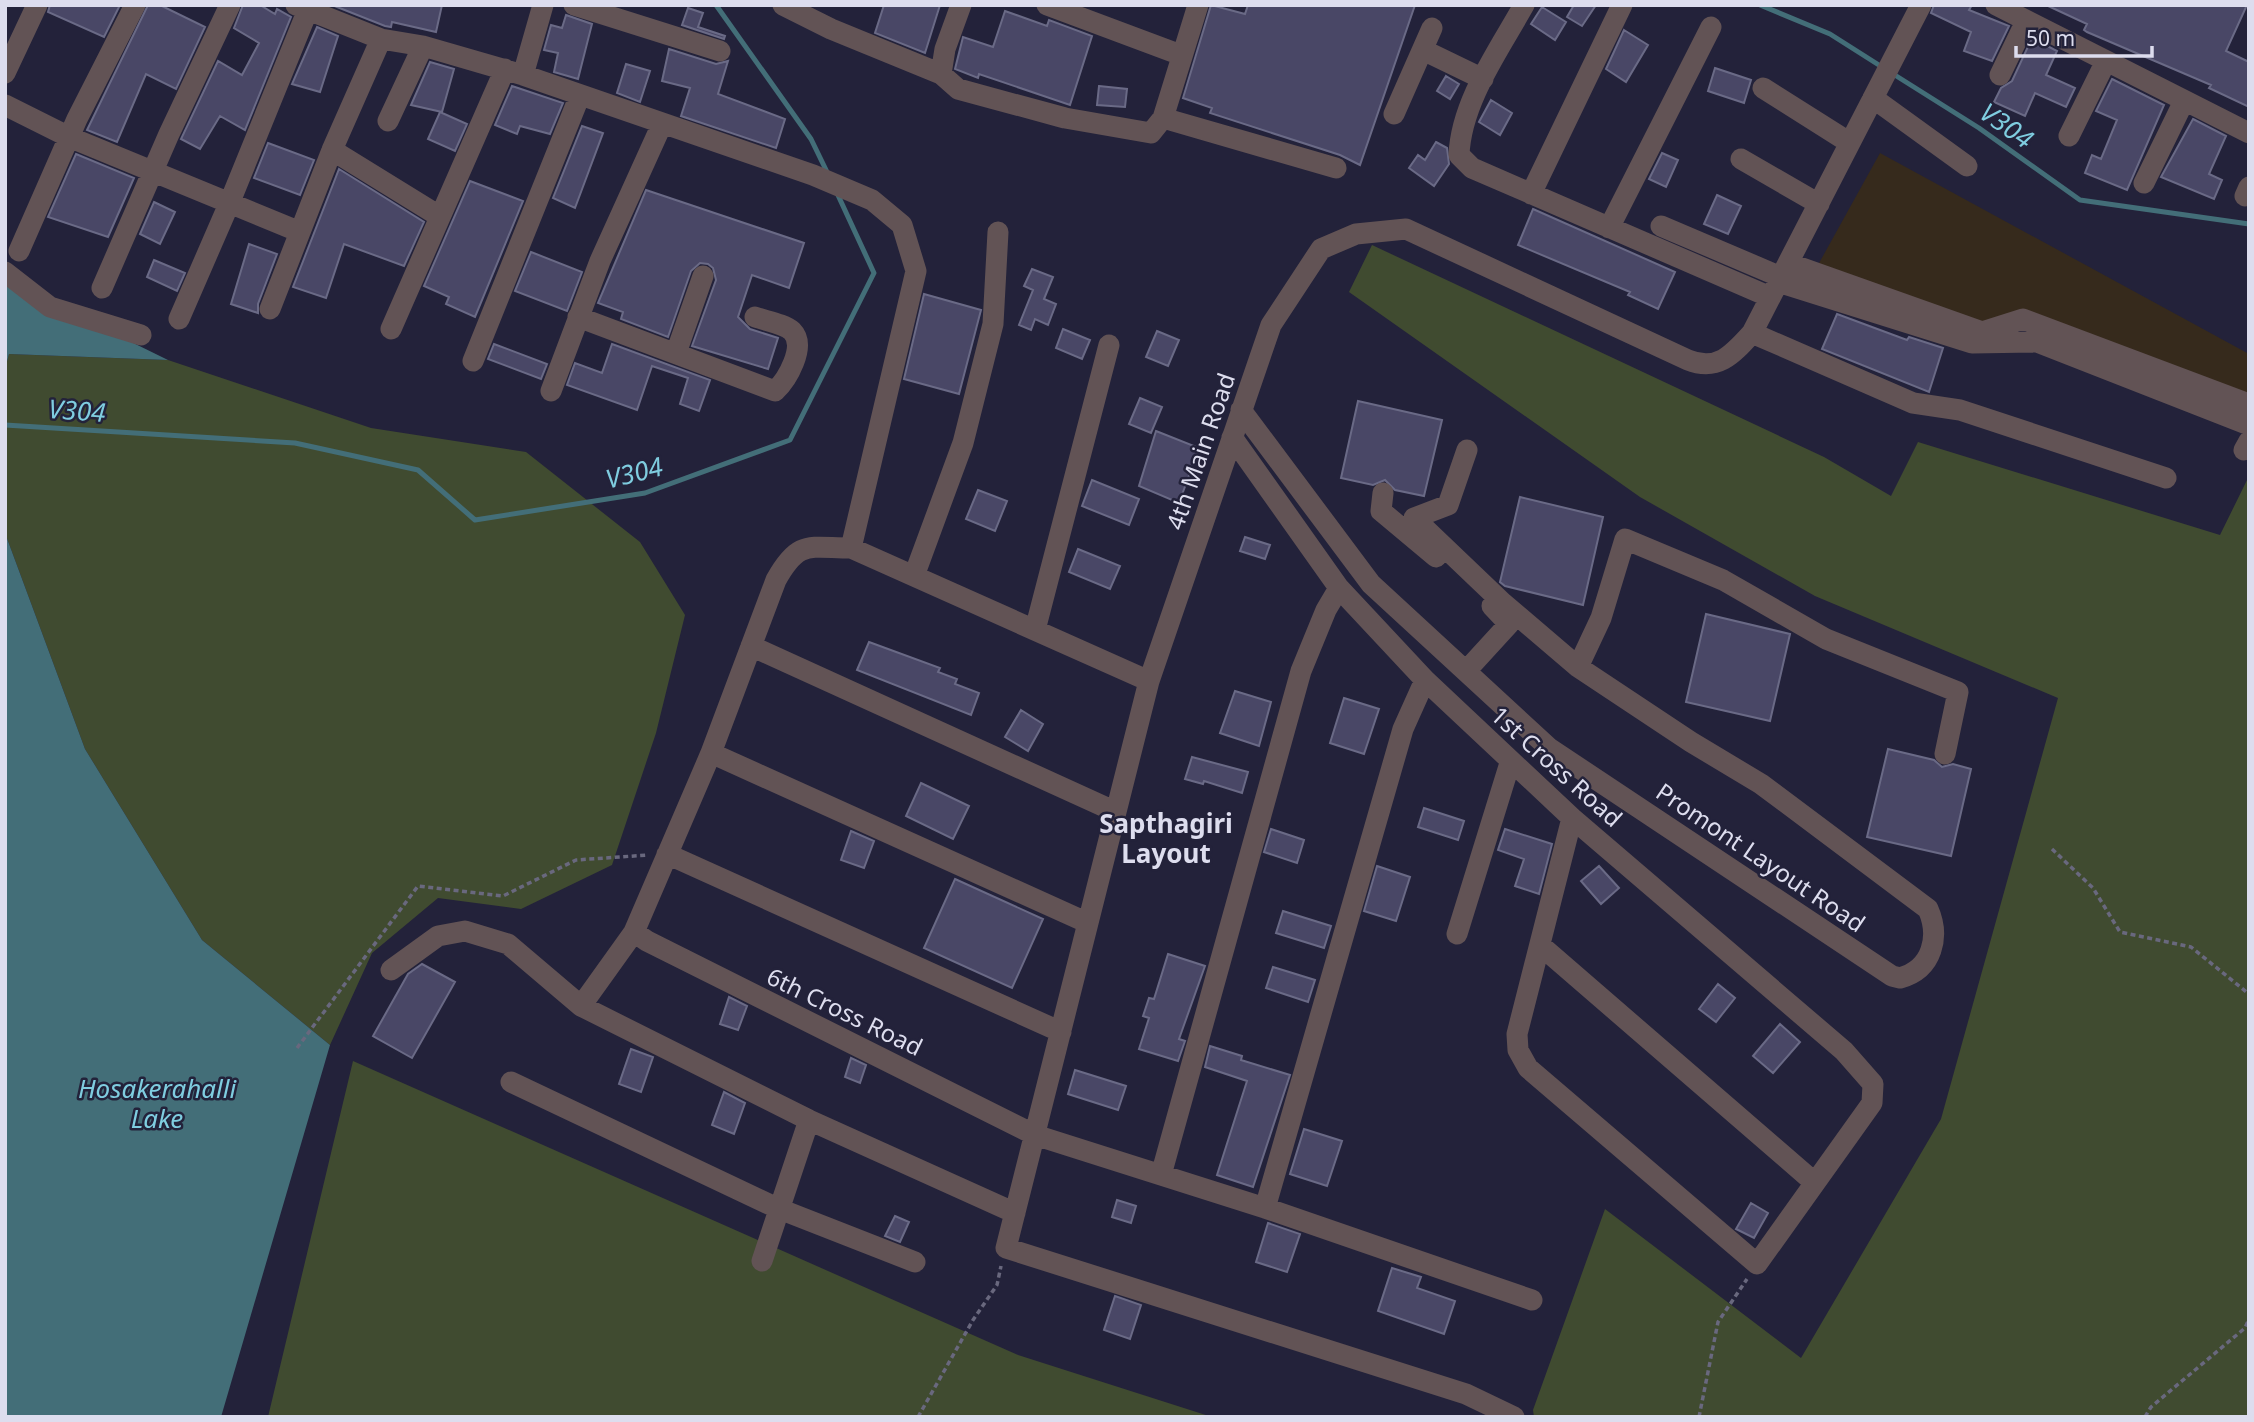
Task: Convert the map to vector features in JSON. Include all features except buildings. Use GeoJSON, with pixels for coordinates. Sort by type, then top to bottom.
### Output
{"type":"FeatureCollection","features":[{"type":"Feature","properties":{"kind":"street"},"geometry":{"type":"LineString","coordinates":[[5,73],[37,5]]}},
{"type":"Feature","properties":{"kind":"street"},"geometry":{"type":"LineString","coordinates":[[19,251],[69,137],[135,5]]}},
{"type":"Feature","properties":{"kind":"street"},"geometry":{"type":"LineString","coordinates":[[102,288],[152,172],[230,5]]}},
{"type":"Feature","properties":{"kind":"street"},"geometry":{"type":"LineString","coordinates":[[391,329],[439,216],[514,72],[543,5]]}},
{"type":"Feature","properties":{"kind":"street"},"geometry":{"type":"LineString","coordinates":[[573,5],[720,51]]}},
{"type":"Feature","properties":{"kind":"street"},"geometry":{"type":"LineString","coordinates":[[783,5],[831,29],[941,74],[958,89],[1065,118],[1151,133],[1163,118],[1198,5]]}},
{"type":"Feature","properties":{"kind":"street"},"geometry":{"type":"LineString","coordinates":[[941,74],[945,49],[961,5]]}},
{"type":"Feature","properties":{"kind":"street"},"geometry":{"type":"LineString","coordinates":[[1047,5],[1181,55]]}},
{"type":"Feature","properties":{"kind":"street"},"geometry":{"type":"LineString","coordinates":[[1524,5],[1483,79],[1460,138],[1459,155],[1472,168],[1609,228],[1972,343],[2036,342],[2249,425]]}},
{"type":"Feature","properties":{"kind":"street"},"geometry":{"type":"LineString","coordinates":[[1531,194],[1622,5]]}},
{"type":"Feature","properties":{"kind":"street"},"geometry":{"type":"LineString","coordinates":[[1921,5],[1752,332],[1913,403],[1960,410],[2166,478]]}},
{"type":"Feature","properties":{"kind":"street"},"geometry":{"type":"LineString","coordinates":[[1996,5],[2249,133]]}},
{"type":"Feature","properties":{"kind":"street"},"geometry":{"type":"LineString","coordinates":[[179,319],[229,205],[302,8],[381,39],[423,46],[514,72],[813,175],[872,200],[902,225],[916,271],[851,548]]}},
{"type":"Feature","properties":{"kind":"street"},"geometry":{"type":"LineString","coordinates":[[2000,75],[2026,21]]}},
{"type":"Feature","properties":{"kind":"street"},"geometry":{"type":"LineString","coordinates":[[1609,228],[1711,27]]}},
{"type":"Feature","properties":{"kind":"street"},"geometry":{"type":"LineString","coordinates":[[1394,114],[1432,29]]}},
{"type":"Feature","properties":{"kind":"street"},"geometry":{"type":"LineString","coordinates":[[270,309],[332,150],[381,39]]}},
{"type":"Feature","properties":{"kind":"street"},"geometry":{"type":"LineString","coordinates":[[387,121],[423,46]]}},
{"type":"Feature","properties":{"kind":"street"},"geometry":{"type":"LineString","coordinates":[[1423,50],[1483,79]]}},
{"type":"Feature","properties":{"kind":"street"},"geometry":{"type":"LineString","coordinates":[[2069,136],[2105,61]]}},
{"type":"Feature","properties":{"kind":"street"},"geometry":{"type":"LineString","coordinates":[[1763,89],[1850,143]]}},
{"type":"Feature","properties":{"kind":"street"},"geometry":{"type":"LineString","coordinates":[[1876,93],[1967,166]]}},
{"type":"Feature","properties":{"kind":"street"},"geometry":{"type":"LineString","coordinates":[[473,361],[580,95]]}},
{"type":"Feature","properties":{"kind":"street"},"geometry":{"type":"LineString","coordinates":[[2144,183],[2184,100]]}},
{"type":"Feature","properties":{"kind":"street"},"geometry":{"type":"LineString","coordinates":[[5,105],[69,137],[300,232]]}},
{"type":"Feature","properties":{"kind":"street"},"geometry":{"type":"LineString","coordinates":[[1163,118],[1336,168]]}},
{"type":"Feature","properties":{"kind":"street"},"geometry":{"type":"LineString","coordinates":[[551,391],[578,317],[662,124]]}},
{"type":"Feature","properties":{"kind":"street"},"geometry":{"type":"LineString","coordinates":[[332,150],[439,216]]}},
{"type":"Feature","properties":{"kind":"street"},"geometry":{"type":"LineString","coordinates":[[1741,159],[1819,204]]}},
{"type":"Feature","properties":{"kind":"street"},"geometry":{"type":"LineString","coordinates":[[1661,226],[1779,280],[1982,332],[2022,319],[2249,404]]}},
{"type":"Feature","properties":{"kind":"street","name":"4th Main Road"},"geometry":{"type":"LineString","coordinates":[[1514,1417],[1466,1394],[1006,1248],[1149,681],[1271,326],[1321,249],[1356,234],[1406,229],[1701,366],[1715,365],[1725,359],[1752,332]]}},
{"type":"Feature","properties":{"kind":"street"},"geometry":{"type":"LineString","coordinates":[[914,576],[962,443],[993,324],[998,232]]}},
{"type":"Feature","properties":{"kind":"street"},"geometry":{"type":"LineString","coordinates":[[5,272],[50,307],[141,335]]}},
{"type":"Feature","properties":{"kind":"street"},"geometry":{"type":"LineString","coordinates":[[676,354],[703,276]]}},
{"type":"Feature","properties":{"kind":"street"},"geometry":{"type":"LineString","coordinates":[[578,317],[775,391],[786,381],[798,345],[796,337],[790,329],[755,317]]}},
{"type":"Feature","properties":{"kind":"street"},"geometry":{"type":"LineString","coordinates":[[1035,630],[1109,345]]}},
{"type":"Feature","properties":{"kind":"street","name":"Promont Layout Road"},"geometry":{"type":"LineString","coordinates":[[1241,410],[1371,584],[1549,748],[1881,968],[1900,978],[1919,969],[1933,948],[1936,934],[1928,909],[1761,784],[1690,743],[1578,667]]}},
{"type":"Feature","properties":{"kind":"street","name":"1st Cross Road"},"geometry":{"type":"LineString","coordinates":[[1232,437],[1339,588],[1425,680],[1510,763],[1844,1051],[1874,1084],[1872,1103],[1815,1183]]}},
{"type":"Feature","properties":{"kind":"street"},"geometry":{"type":"LineString","coordinates":[[1467,450],[1448,505],[1414,518],[1503,603],[1578,667],[1601,618],[1625,539],[1723,580],[1826,639],[1958,692],[1945,754]]}},
{"type":"Feature","properties":{"kind":"street"},"geometry":{"type":"LineString","coordinates":[[1383,493],[1381,511],[1467,583],[1509,624],[1466,671]]}},
{"type":"Feature","properties":{"kind":"street"},"geometry":{"type":"LineString","coordinates":[[580,1006],[634,932],[711,753],[776,580],[789,557],[804,548],[851,548],[1149,681]]}},
{"type":"Feature","properties":{"kind":"street"},"geometry":{"type":"LineString","coordinates":[[1161,1175],[1301,671],[1326,610],[1339,588]]}},
{"type":"Feature","properties":{"kind":"street"},"geometry":{"type":"LineString","coordinates":[[751,646],[1116,812]]}},
{"type":"Feature","properties":{"kind":"street"},"geometry":{"type":"LineString","coordinates":[[1265,1208],[1403,729],[1425,680]]}},
{"type":"Feature","properties":{"kind":"street"},"geometry":{"type":"LineString","coordinates":[[711,753],[1088,923]]}},
{"type":"Feature","properties":{"kind":"street"},"geometry":{"type":"LineString","coordinates":[[1457,934],[1510,763]]}},
{"type":"Feature","properties":{"kind":"street"},"geometry":{"type":"LineString","coordinates":[[1540,945],[1815,1183],[1757,1264],[1528,1068],[1518,1051],[1517,1034],[1572,818]]}},
{"type":"Feature","properties":{"kind":"street"},"geometry":{"type":"LineString","coordinates":[[667,854],[1060,1032]]}},
{"type":"Feature","properties":{"kind":"street"},"geometry":{"type":"LineString","coordinates":[[391,970],[438,936],[465,931],[508,944],[580,1006],[809,1120],[1015,1213]]}},
{"type":"Feature","properties":{"kind":"street","name":"6th Cross Road"},"geometry":{"type":"LineString","coordinates":[[634,932],[647,941],[1035,1135],[1265,1208],[1532,1300]]}},
{"type":"Feature","properties":{"kind":"street"},"geometry":{"type":"LineString","coordinates":[[511,1082],[778,1208],[915,1262]]}},
{"type":"Feature","properties":{"kind":"street"},"geometry":{"type":"LineString","coordinates":[[762,1261],[809,1120]]}},
{"type":"Feature","properties":{"kind":"path"},"geometry":{"type":"LineString","coordinates":[[2052,849],[2093,888],[2120,932],[2191,947],[2249,994]]}},
{"type":"Feature","properties":{"kind":"path"},"geometry":{"type":"LineString","coordinates":[[1699,1417],[1718,1322],[1757,1264]]}},
{"type":"Feature","properties":{"kind":"path"},"geometry":{"type":"LineString","coordinates":[[918,1417],[973,1320],[997,1285]]}},
{"type":"Feature","properties":{"kind":"path"},"geometry":{"type":"LineString","coordinates":[[2145,1417],[2151,1407],[2245,1328],[2249,1319]]}},
{"type":"Feature","properties":{"kind":"shaded area"},"geometry":{"type":"Polygon","coordinates":[[[1880,153],[2249,354],[2249,416],[2026,324],[1968,339],[1808,283],[1880,153]]]}},
{"type":"Feature","properties":{"kind":"shaded area"},"geometry":{"type":"Polygon","coordinates":[[[1372,245],[1824,457],[1891,496],[1918,442],[2220,535],[2249,476],[2249,1417],[1534,1417],[1533,1410],[1605,1209],[1801,1358],[1941,1119],[2058,698],[1815,596],[1640,497],[1349,292],[1372,245]]]}},
{"type":"Feature","properties":{"kind":"shaded area"},"geometry":{"type":"Polygon","coordinates":[[[9,354],[168,360],[371,428],[526,452],[640,542],[685,615],[656,733],[612,865],[521,909],[438,898],[372,953],[330,1045],[202,940],[85,749],[5,533],[5,369],[9,354]]]}},
{"type":"Feature","properties":{"kind":"shaded area"},"geometry":{"type":"Polygon","coordinates":[[[353,1061],[1018,1355],[1212,1417],[268,1417],[353,1061]]]}},
{"type":"Feature","properties":{"kind":"water"},"geometry":{"type":"Polygon","coordinates":[[[5,280],[168,360],[9,354],[5,369],[5,280]]]}},
{"type":"Feature","properties":{"kind":"water","name":"Hosakerahalli Lake"},"geometry":{"type":"Polygon","coordinates":[[[5,533],[85,749],[202,940],[330,1045],[221,1417],[5,1417],[5,533]]]}},
{"type":"Feature","properties":{"kind":"waterway","name":"V304"},"geometry":{"type":"LineString","coordinates":[[716,5],[811,139],[828,174]]}},
{"type":"Feature","properties":{"kind":"waterway","name":"V304"},"geometry":{"type":"LineString","coordinates":[[1760,5],[1830,34],[1882,67]]}},
{"type":"Feature","properties":{"kind":"waterway","name":"V304"},"geometry":{"type":"LineString","coordinates":[[1890,72],[1979,128],[2080,200],[2249,224]]}},
{"type":"Feature","properties":{"kind":"waterway","name":"V304"},"geometry":{"type":"LineString","coordinates":[[5,425],[295,443],[418,470],[475,520],[645,493],[790,440],[874,273],[837,193]]}},
{"type":"Feature","properties":{"kind":"district","name":"Sapthagiri Layout"},"geometry":{"type":"Point","coordinates":[1166,838]}}]}
